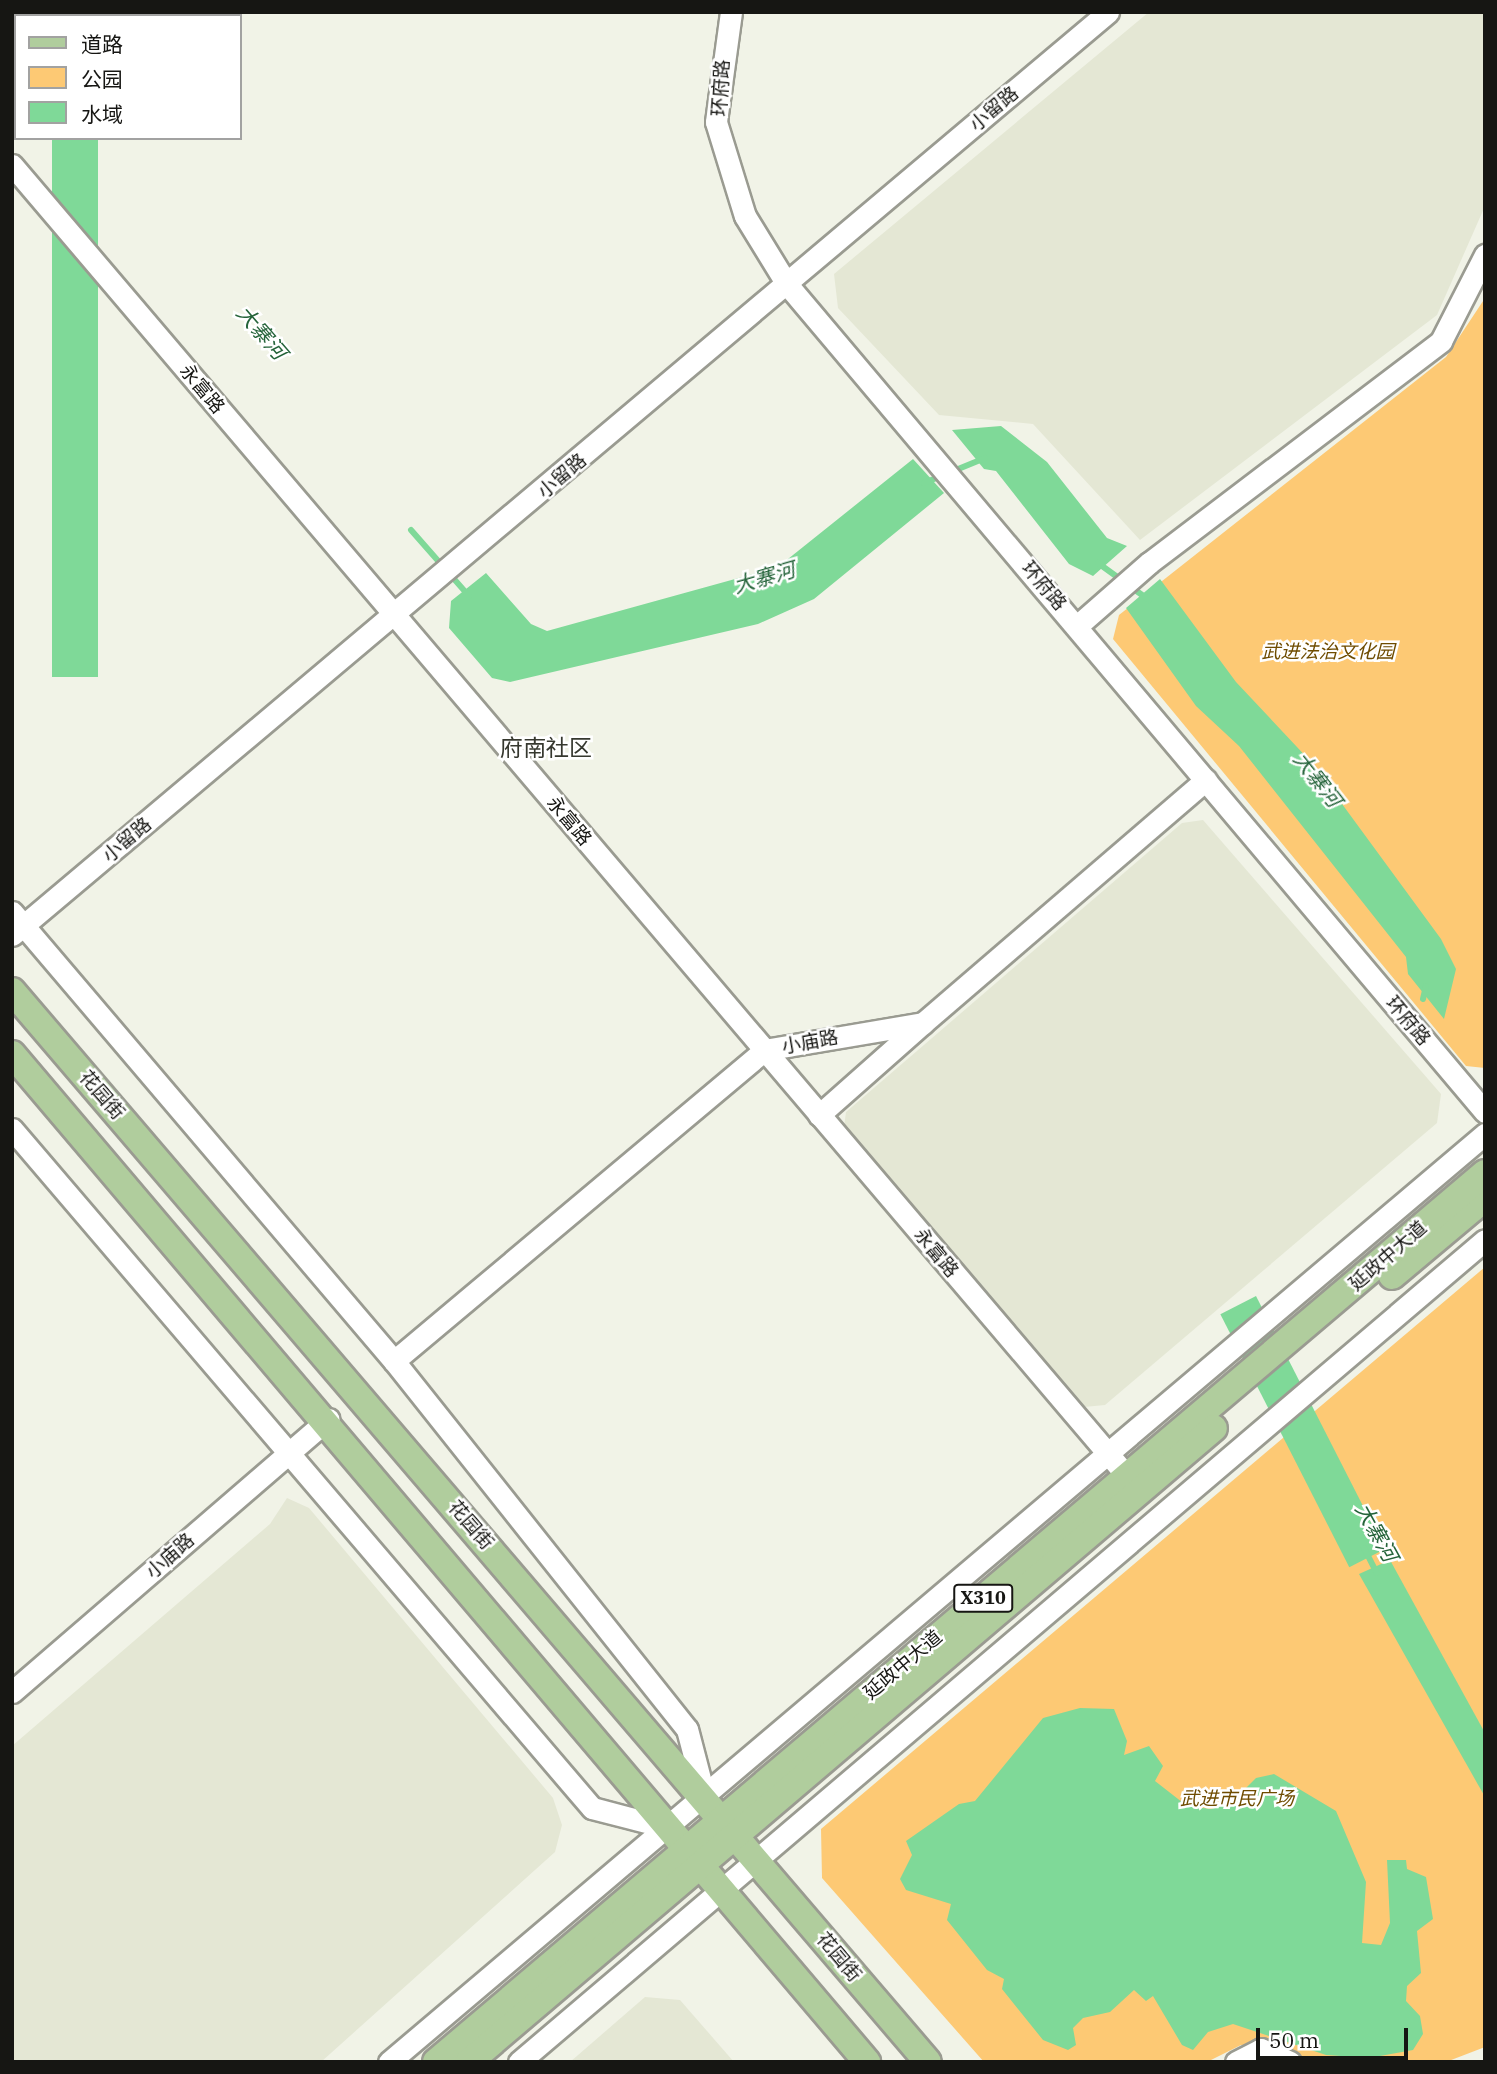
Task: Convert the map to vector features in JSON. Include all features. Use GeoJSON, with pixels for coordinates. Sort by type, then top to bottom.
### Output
{"type":"FeatureCollection","features":[{"type":"Feature","properties":{"kind":"main road","name":"花园街"},"geometry":{"type":"LineString","coordinates":[[12,991],[729,1826],[928,2062]]}},
{"type":"Feature","properties":{"kind":"main road"},"geometry":{"type":"LineString","coordinates":[[12,1054],[328,1419],[867,2062]]}},
{"type":"Feature","properties":{"kind":"main road","name":"延政中大道"},"geometry":{"type":"LineString","coordinates":[[1296,1346],[1485,1173]]}},
{"type":"Feature","properties":{"kind":"main road","name":"延政中大道"},"geometry":{"type":"LineString","coordinates":[[1296,1346],[1485,1198]]}},
{"type":"Feature","properties":{"kind":"main road","name":"X310"},"geometry":{"type":"LineString","coordinates":[[1249,1387],[1296,1346]]}},
{"type":"Feature","properties":{"kind":"main road","name":"延政中大道"},"geometry":{"type":"LineString","coordinates":[[729,1826],[1127,1476],[1249,1387]]}},
{"type":"Feature","properties":{"kind":"main road","name":"延政中大道"},"geometry":{"type":"LineString","coordinates":[[729,1826],[1249,1387]]}},
{"type":"Feature","properties":{"kind":"main road","name":"X310"},"geometry":{"type":"LineString","coordinates":[[468,2062],[729,1826]]}},
{"type":"Feature","properties":{"kind":"main road","name":"X310"},"geometry":{"type":"LineString","coordinates":[[436,2062],[694,1856]]}},
{"type":"Feature","properties":{"kind":"street","name":"环府路"},"geometry":{"type":"LineString","coordinates":[[731,12],[716,122],[745,216],[788,285],[1485,1112]]}},
{"type":"Feature","properties":{"kind":"street","name":"小留路"},"geometry":{"type":"LineString","coordinates":[[16,924],[458,563],[1108,12]]}},
{"type":"Feature","properties":{"kind":"street","name":"永富路"},"geometry":{"type":"LineString","coordinates":[[12,165],[1127,1476]]}},
{"type":"Feature","properties":{"kind":"street"},"geometry":{"type":"LineString","coordinates":[[1077,626],[1149,563],[1441,341],[1485,255]]}},
{"type":"Feature","properties":{"kind":"street"},"geometry":{"type":"LineString","coordinates":[[819,1115],[1206,779]]}},
{"type":"Feature","properties":{"kind":"street"},"geometry":{"type":"LineString","coordinates":[[16,924],[394,1361],[687,1729],[705,1798]]}},
{"type":"Feature","properties":{"kind":"street","name":"小庙路"},"geometry":{"type":"LineString","coordinates":[[394,1361],[764,1050],[923,1023]]}},
{"type":"Feature","properties":{"kind":"street"},"geometry":{"type":"LineString","coordinates":[[12,1129],[592,1808],[669,1828]]}},
{"type":"Feature","properties":{"kind":"street"},"geometry":{"type":"LineString","coordinates":[[389,2062],[705,1798],[1485,1134]]}},
{"type":"Feature","properties":{"kind":"street"},"geometry":{"type":"LineString","coordinates":[[519,2062],[755,1857],[1485,1240]]}},
{"type":"Feature","properties":{"kind":"street","name":"小庙路"},"geometry":{"type":"LineString","coordinates":[[12,1692],[328,1419]]}},
{"type":"Feature","properties":{"kind":"street"},"geometry":{"type":"LineString","coordinates":[[1236,2062],[1261,2049],[1290,2062]]}},
{"type":"Feature","properties":{"kind":"shaded area"},"geometry":{"type":"Polygon","coordinates":[[[1149,12],[1485,12],[1485,206],[1437,315],[1140,540],[1033,424],[939,415],[838,308],[834,274],[1149,12]]]}},
{"type":"Feature","properties":{"kind":"shaded area"},"geometry":{"type":"Polygon","coordinates":[[[1203,820],[1441,1094],[1437,1123],[1105,1405],[1084,1407],[844,1127],[846,1112],[1182,823],[1203,820]]]}},
{"type":"Feature","properties":{"kind":"shaded area"},"geometry":{"type":"Polygon","coordinates":[[[287,1498],[309,1508],[553,1798],[562,1825],[555,1852],[321,2062],[12,2062],[12,1746],[270,1524],[287,1498]]]}},
{"type":"Feature","properties":{"kind":"shaded area"},"geometry":{"type":"Polygon","coordinates":[[[645,1997],[680,2000],[734,2062],[570,2062],[645,1997]]]}},
{"type":"Feature","properties":{"kind":"green space","name":"武进法治文化园"},"geometry":{"type":"Polygon","coordinates":[[[1485,298],[1485,1068],[1466,1066],[1113,639],[1119,615],[1446,357],[1485,298]]]}},
{"type":"Feature","properties":{"kind":"green space","name":"武进市民广场"},"geometry":{"type":"Polygon","coordinates":[[[1485,1267],[1485,2047],[1446,2062],[1300,2062],[1241,2045],[1207,2062],[984,2062],[822,1878],[821,1829],[1485,1267]]]}},
{"type":"Feature","properties":{"kind":"water"},"geometry":{"type":"Polygon","coordinates":[[[52,140],[98,140],[98,677],[52,677],[52,140]]]}},
{"type":"Feature","properties":{"kind":"water"},"geometry":{"type":"Polygon","coordinates":[[[1001,426],[1047,462],[1107,538],[1127,546],[1093,576],[1069,564],[996,471],[984,469],[952,430],[1001,426]]]}},
{"type":"Feature","properties":{"kind":"water"},"geometry":{"type":"Polygon","coordinates":[[[913,459],[944,493],[814,599],[758,624],[510,682],[492,678],[449,628],[451,601],[486,573],[531,624],[547,631],[778,567],[913,459]]]}},
{"type":"Feature","properties":{"kind":"water"},"geometry":{"type":"Polygon","coordinates":[[[1160,579],[1236,682],[1312,763],[1441,939],[1456,969],[1444,1019],[1408,974],[1406,957],[1239,746],[1196,706],[1126,608],[1160,579]]]}},
{"type":"Feature","properties":{"kind":"water"},"geometry":{"type":"Polygon","coordinates":[[[1256,1296],[1385,1549],[1349,1567],[1220,1314],[1256,1296]]]}},
{"type":"Feature","properties":{"kind":"water"},"geometry":{"type":"Polygon","coordinates":[[[1390,1560],[1485,1733],[1485,1797],[1359,1574],[1390,1560]]]}},
{"type":"Feature","properties":{"kind":"water"},"geometry":{"type":"Polygon","coordinates":[[[1080,1708],[1114,1709],[1127,1741],[1124,1755],[1149,1746],[1163,1766],[1155,1781],[1187,1806],[1211,1809],[1232,1802],[1256,1778],[1274,1774],[1336,1811],[1366,1882],[1362,1943],[1381,1945],[1390,1923],[1387,1860],[1406,1860],[1407,1869],[1426,1877],[1433,1919],[1417,1931],[1421,1973],[1407,1986],[1406,2001],[1420,2016],[1423,2034],[1413,2050],[1369,2058],[1326,2055],[1233,2024],[1208,2032],[1193,2050],[1182,2045],[1153,1996],[1146,2001],[1134,1990],[1110,2012],[1083,2018],[1073,2028],[1076,2045],[1068,2050],[1043,2040],[1002,1989],[1004,1979],[987,1970],[947,1920],[951,1904],[906,1890],[900,1879],[912,1855],[906,1841],[959,1804],[975,1801],[1043,1718],[1080,1708]]]}},
{"type":"Feature","properties":{"kind":"waterway","name":"大寨河"},"geometry":{"type":"LineString","coordinates":[[924,483],[985,458]]}},
{"type":"Feature","properties":{"kind":"waterway","name":"大寨河"},"geometry":{"type":"LineString","coordinates":[[411,530],[469,596]]}},
{"type":"Feature","properties":{"kind":"waterway","name":"大寨河"},"geometry":{"type":"LineString","coordinates":[[1098,563],[1149,600]]}},
{"type":"Feature","properties":{"kind":"waterway","name":"大寨河"},"geometry":{"type":"LineString","coordinates":[[1423,999],[1426,986]]}},
{"type":"Feature","properties":{"kind":"waterway","name":"大寨河"},"geometry":{"type":"LineString","coordinates":[[1364,1548],[1377,1573]]}},
{"type":"Feature","properties":{"kind":"district","name":"府南社区"},"geometry":{"type":"Point","coordinates":[546,747]}}]}
